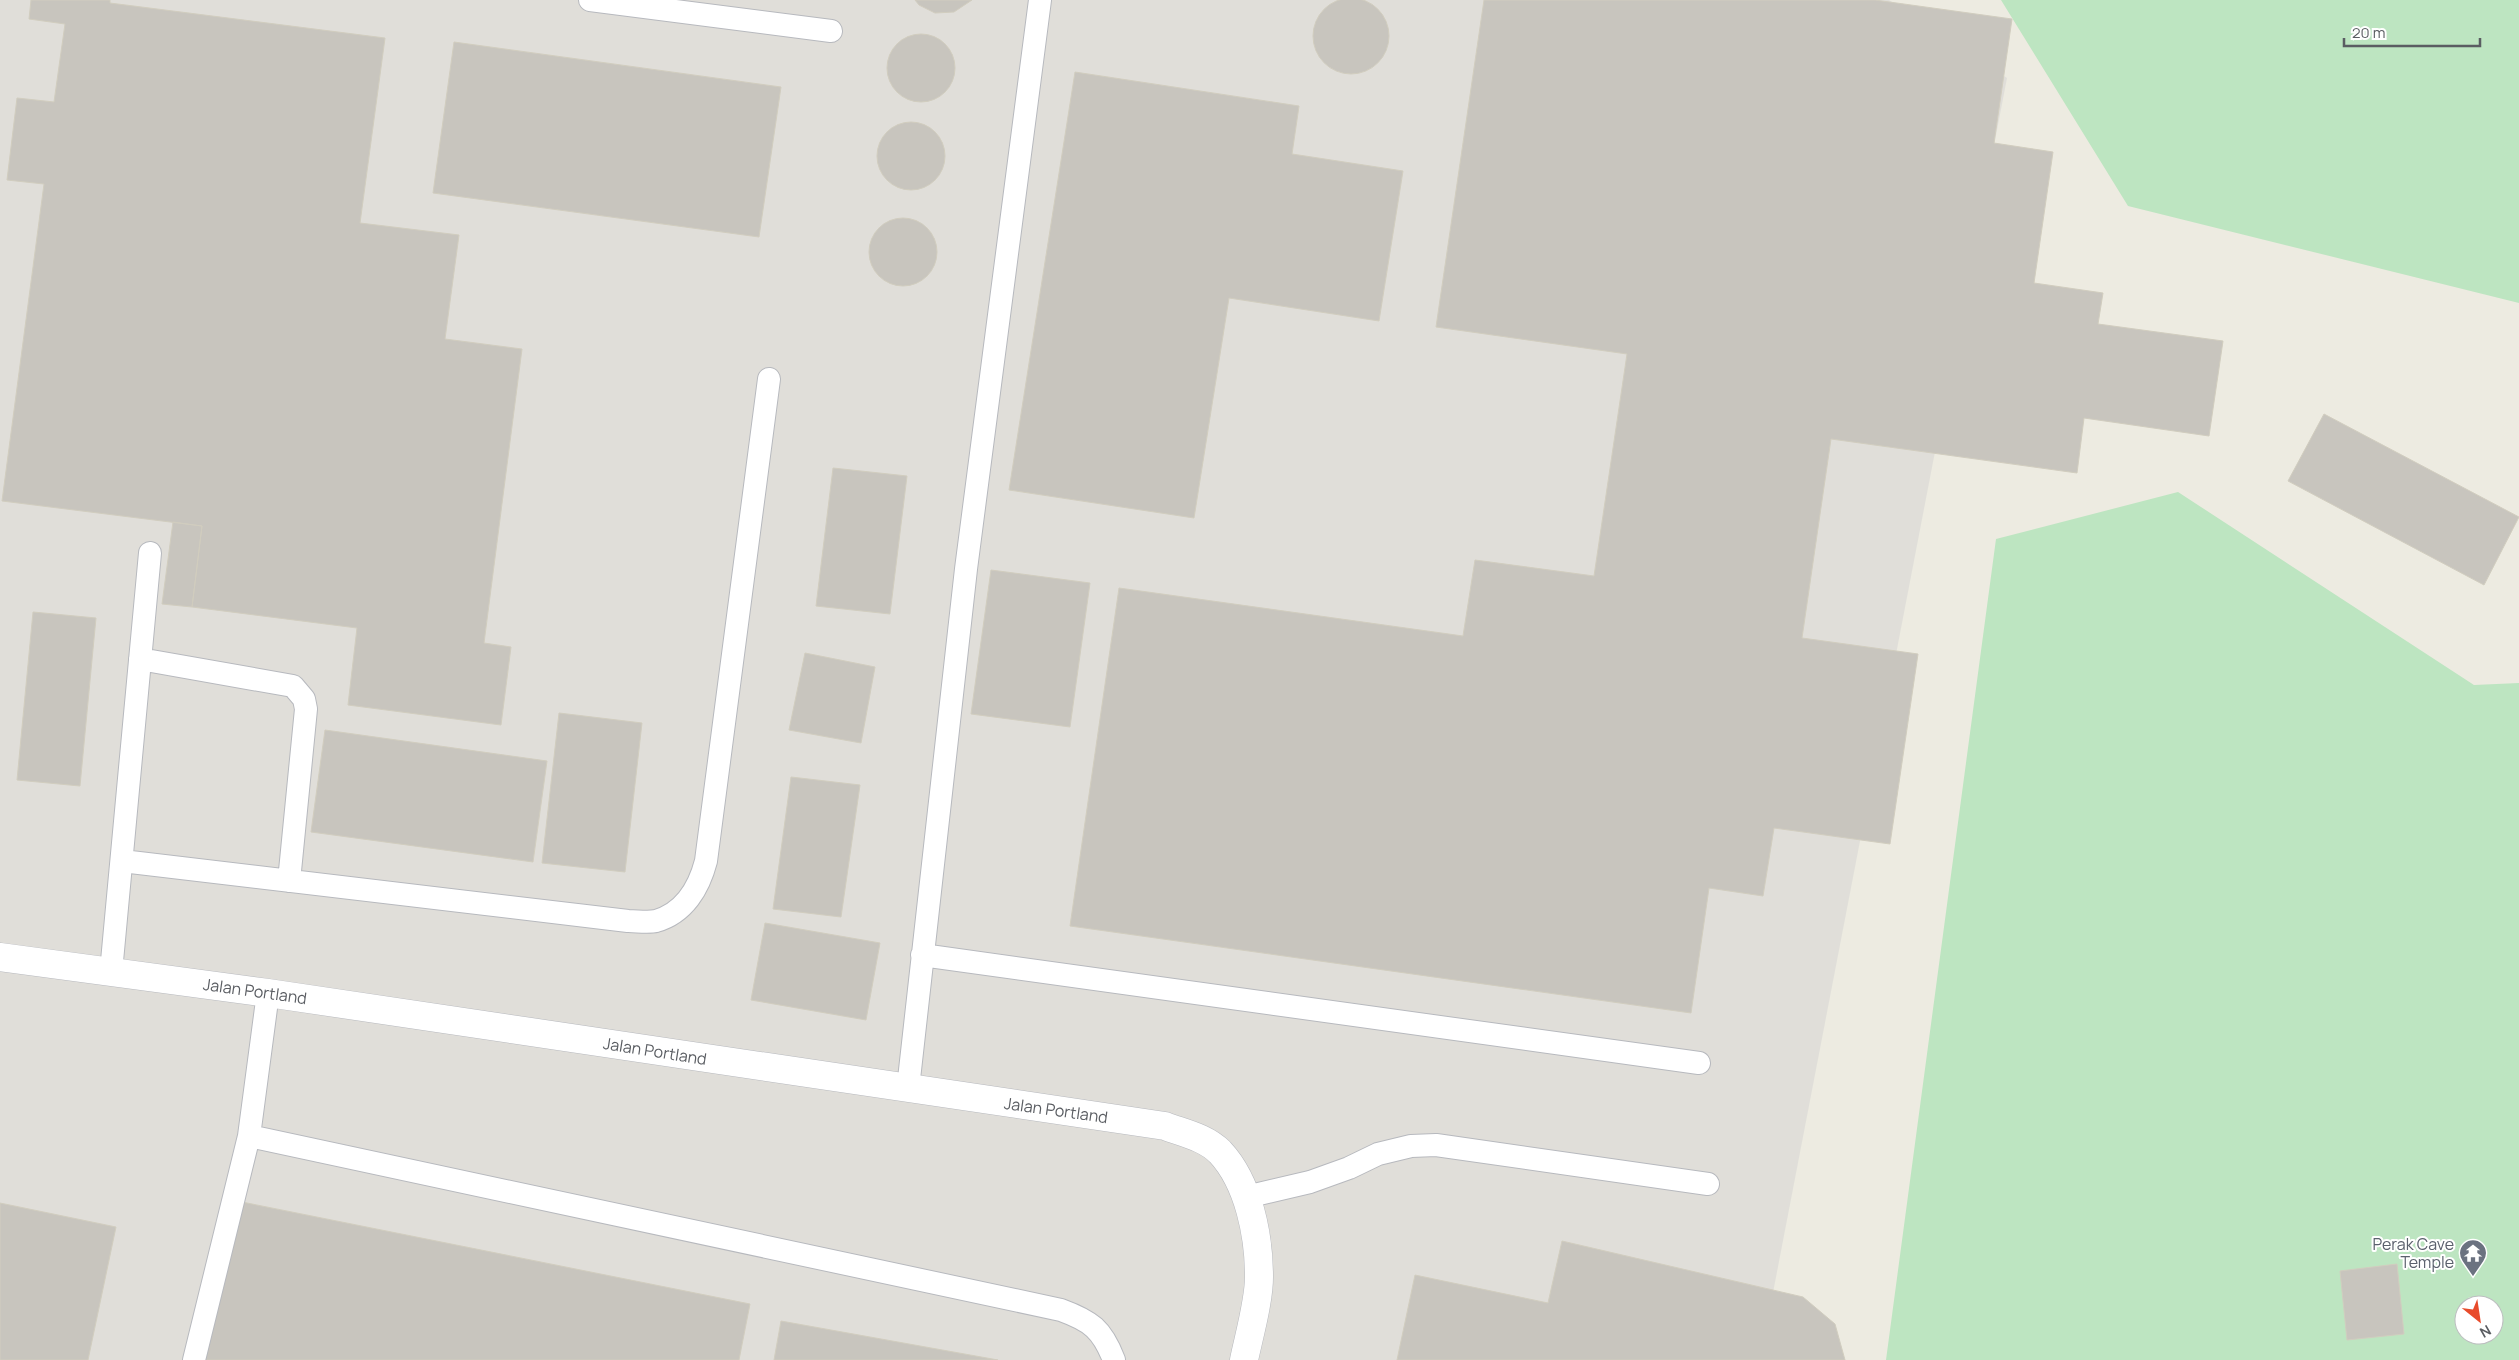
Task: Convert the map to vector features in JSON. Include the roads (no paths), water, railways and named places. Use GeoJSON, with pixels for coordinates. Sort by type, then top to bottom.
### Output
{"type":"FeatureCollection","features":[{"type":"Feature","properties":{"kind":"street","name":"Jalan Portland"},"geometry":{"type":"LineString","coordinates":[[0,957],[268,992],[1165,1126],[1201,1139],[1220,1152],[1246,1197],[1254,1230],[1259,1278],[1244,1360]]}},
{"type":"Feature","properties":{"kind":"lane"},"geometry":{"type":"LineString","coordinates":[[590,0],[830,31]]}},
{"type":"Feature","properties":{"kind":"lane"},"geometry":{"type":"LineString","coordinates":[[908,1088],[966,569],[1040,0]]}},
{"type":"Feature","properties":{"kind":"lane"},"geometry":{"type":"LineString","coordinates":[[122,861],[628,921],[654,922],[674,914],[700,881],[706,861],[770,379]]}},
{"type":"Feature","properties":{"kind":"lane"},"geometry":{"type":"LineString","coordinates":[[111,972],[150,553]]}},
{"type":"Feature","properties":{"kind":"lane"},"geometry":{"type":"LineString","coordinates":[[140,659],[293,686],[299,690],[306,709],[289,881]]}},
{"type":"Feature","properties":{"kind":"lane"},"geometry":{"type":"LineString","coordinates":[[922,955],[1699,1063]]}},
{"type":"Feature","properties":{"kind":"lane"},"geometry":{"type":"LineString","coordinates":[[194,1360],[249,1136],[268,992]]}},
{"type":"Feature","properties":{"kind":"lane"},"geometry":{"type":"LineString","coordinates":[[249,1136],[1061,1310],[1085,1318],[1107,1343],[1114,1360]]}},
{"type":"Feature","properties":{"kind":"lane"},"geometry":{"type":"LineString","coordinates":[[1246,1197],[1310,1182],[1349,1168],[1378,1154],[1411,1146],[1436,1146],[1708,1184]]}},
{"type":"Feature","properties":{"kind":"place","name":"Perak Cave Temple"},"geometry":{"type":"Point","coordinates":[2473,1277]}}]}
